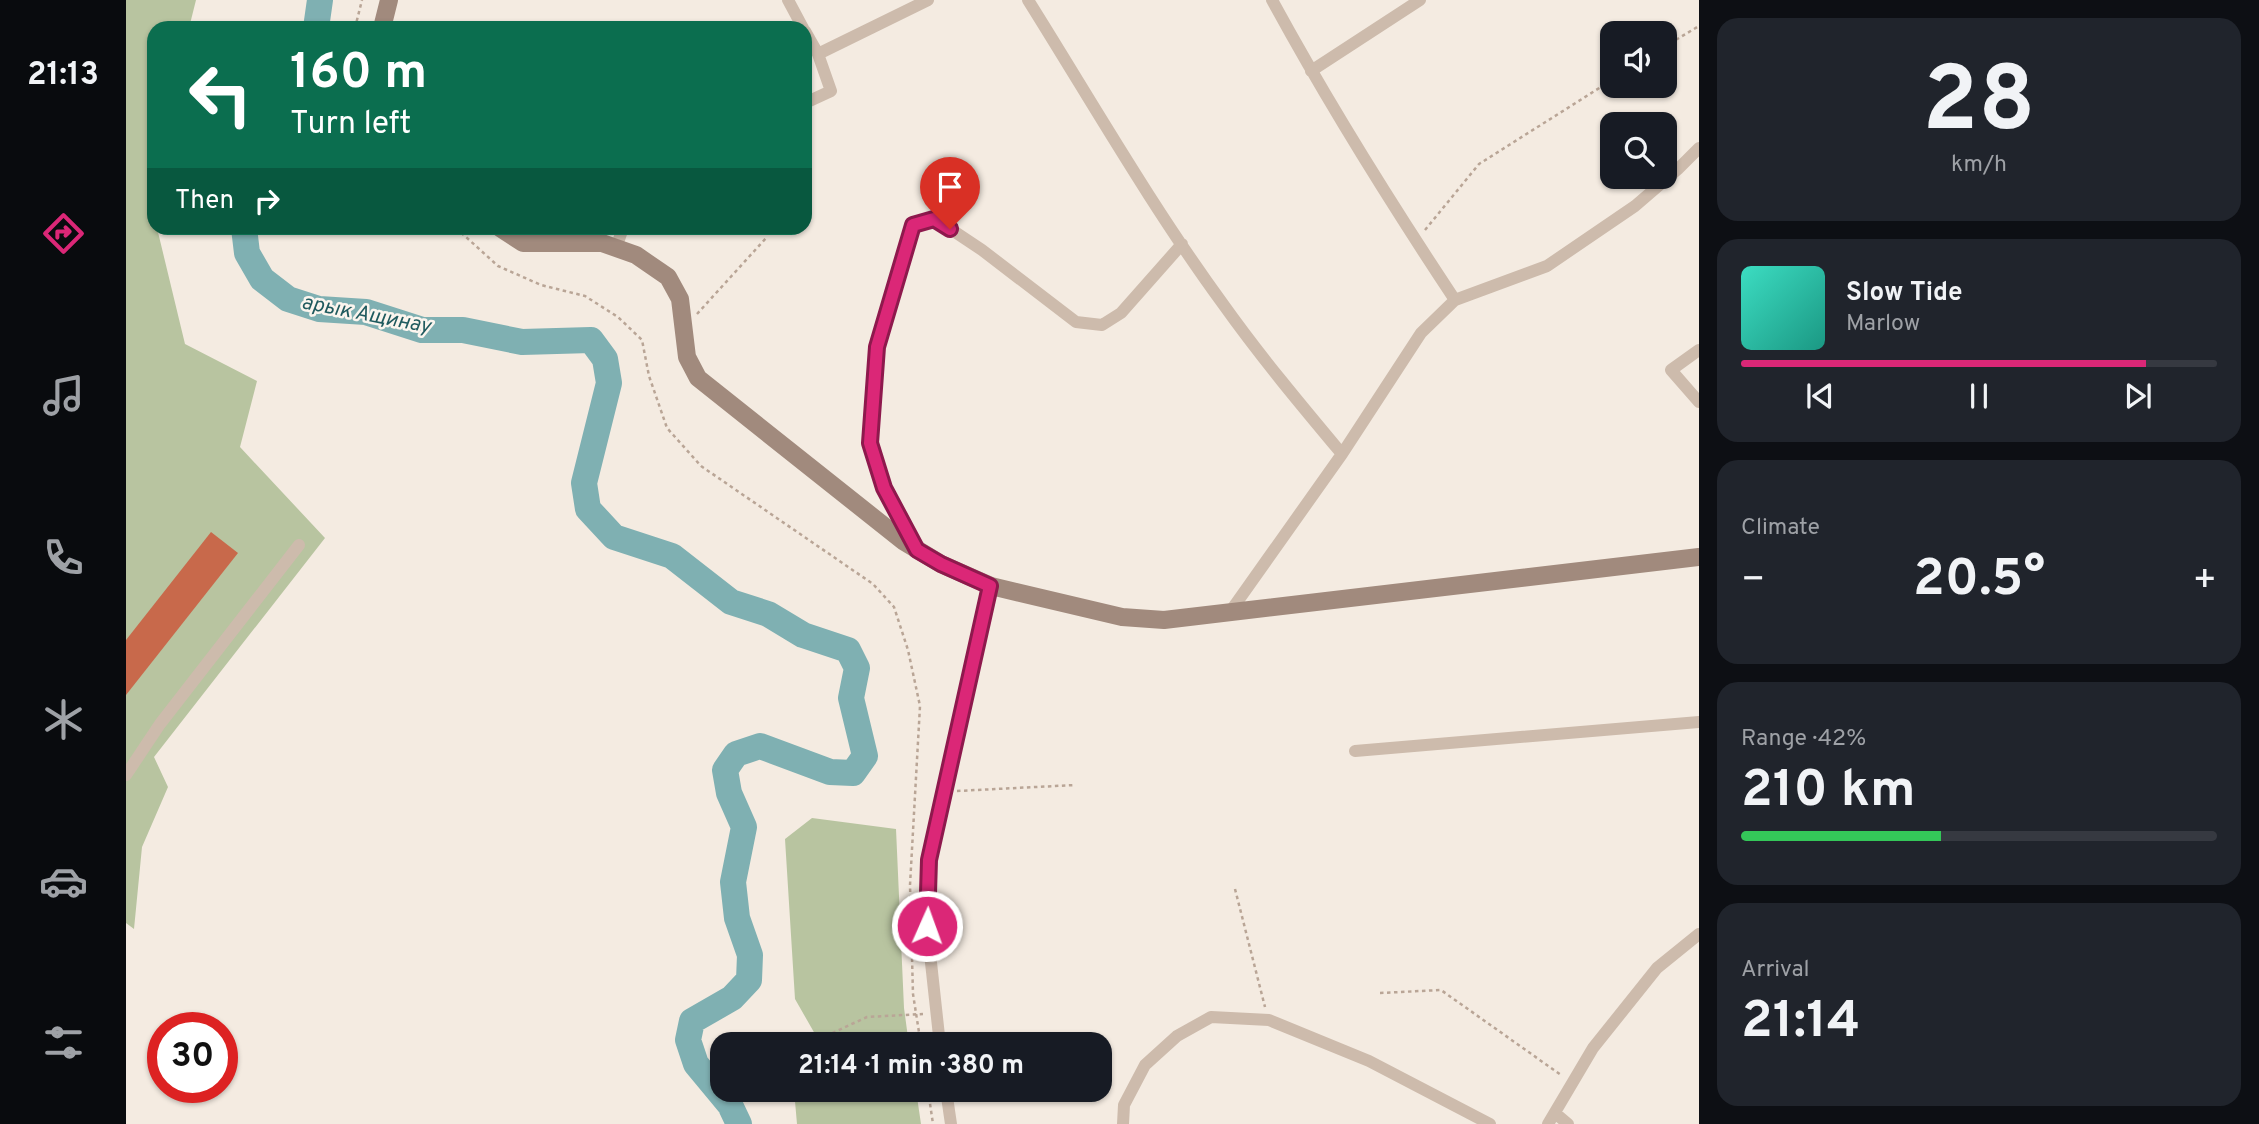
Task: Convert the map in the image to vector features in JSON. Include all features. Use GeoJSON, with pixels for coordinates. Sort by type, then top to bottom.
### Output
{"type":"FeatureCollection","features":[{"type":"Feature","properties":{"kind":"main road"},"geometry":{"type":"LineString","coordinates":[[384,21],[389,0]]}},
{"type":"Feature","properties":{"kind":"main road"},"geometry":{"type":"LineString","coordinates":[[511,235],[523,243],[602,243],[636,255],[668,277],[680,299],[687,357],[698,379],[903,541],[941,564],[990,586],[1122,617],[1164,620],[1699,556]]}},
{"type":"Feature","properties":{"kind":"street"},"geometry":{"type":"LineString","coordinates":[[788,0],[800,21]]}},
{"type":"Feature","properties":{"kind":"street"},"geometry":{"type":"LineString","coordinates":[[818,54],[928,0]]}},
{"type":"Feature","properties":{"kind":"street"},"geometry":{"type":"LineString","coordinates":[[1028,0],[1182,244],[1276,375],[1342,454]]}},
{"type":"Feature","properties":{"kind":"street"},"geometry":{"type":"LineString","coordinates":[[1272,0],[1311,71],[1455,300]]}},
{"type":"Feature","properties":{"kind":"street"},"geometry":{"type":"LineString","coordinates":[[1311,71],[1420,0]]}},
{"type":"Feature","properties":{"kind":"street"},"geometry":{"type":"LineString","coordinates":[[812,43],[831,91],[812,100]]}},
{"type":"Feature","properties":{"kind":"street"},"geometry":{"type":"LineString","coordinates":[[1230,612],[1342,454],[1420,333],[1455,300],[1547,266],[1635,206],[1699,148]]}},
{"type":"Feature","properties":{"kind":"street"},"geometry":{"type":"LineString","coordinates":[[917,550],[884,488],[870,443],[877,347],[913,225],[934,219],[982,250],[1076,323],[1102,325],[1121,313],[1182,244]]}},
{"type":"Feature","properties":{"kind":"street"},"geometry":{"type":"LineString","coordinates":[[616,248],[621,235]]}},
{"type":"Feature","properties":{"kind":"street"},"geometry":{"type":"LineString","coordinates":[[1699,350],[1671,370],[1699,402]]}},
{"type":"Feature","properties":{"kind":"street"},"geometry":{"type":"LineString","coordinates":[[126,775],[160,724],[299,545]]}},
{"type":"Feature","properties":{"kind":"street"},"geometry":{"type":"LineString","coordinates":[[938,1032],[927,926],[929,860],[990,586]]}},
{"type":"Feature","properties":{"kind":"street"},"geometry":{"type":"LineString","coordinates":[[1355,751],[1699,722]]}},
{"type":"Feature","properties":{"kind":"street"},"geometry":{"type":"LineString","coordinates":[[1568,1124],[1552,1118],[1593,1048],[1657,968],[1699,934]]}},
{"type":"Feature","properties":{"kind":"street"},"geometry":{"type":"LineString","coordinates":[[1123,1124],[1124,1105],[1145,1065],[1177,1036],[1211,1017],[1269,1020],[1369,1061],[1490,1124]]}},
{"type":"Feature","properties":{"kind":"street"},"geometry":{"type":"LineString","coordinates":[[948,1102],[951,1124]]}},
{"type":"Feature","properties":{"kind":"path"},"geometry":{"type":"LineString","coordinates":[[357,21],[362,0]]}},
{"type":"Feature","properties":{"kind":"path"},"geometry":{"type":"LineString","coordinates":[[1677,39],[1699,26]]}},
{"type":"Feature","properties":{"kind":"path"},"geometry":{"type":"LineString","coordinates":[[1416,241],[1479,164],[1600,88]]}},
{"type":"Feature","properties":{"kind":"path"},"geometry":{"type":"LineString","coordinates":[[464,235],[498,266],[541,285],[585,296],[618,317],[642,340],[649,376],[667,428],[701,466],[873,584],[894,607],[908,650],[920,706],[910,885],[914,994],[919,1032]]}},
{"type":"Feature","properties":{"kind":"path"},"geometry":{"type":"LineString","coordinates":[[683,329],[767,237]]}},
{"type":"Feature","properties":{"kind":"path"},"geometry":{"type":"LineString","coordinates":[[944,791],[1075,785]]}},
{"type":"Feature","properties":{"kind":"path"},"geometry":{"type":"LineString","coordinates":[[1235,889],[1269,1020]]}},
{"type":"Feature","properties":{"kind":"path"},"geometry":{"type":"LineString","coordinates":[[1380,993],[1441,990],[1572,1083]]}},
{"type":"Feature","properties":{"kind":"path"},"geometry":{"type":"LineString","coordinates":[[833,1032],[867,1017],[936,1012]]}},
{"type":"Feature","properties":{"kind":"path"},"geometry":{"type":"LineString","coordinates":[[930,1102],[933,1124]]}},
{"type":"Feature","properties":{"kind":"green space"},"geometry":{"type":"Polygon","coordinates":[[[126,0],[196,0],[191,21],[147,21],[147,235],[159,235],[185,344],[257,381],[240,447],[325,538],[154,757],[168,787],[142,847],[134,929],[126,923],[126,0]]]}},
{"type":"Feature","properties":{"kind":"green space"},"geometry":{"type":"Polygon","coordinates":[[[812,818],[896,829],[907,1032],[814,1032],[795,999],[785,839],[812,818]]]}},
{"type":"Feature","properties":{"kind":"green space"},"geometry":{"type":"Polygon","coordinates":[[[795,1102],[918,1102],[921,1124],[797,1124],[795,1102]]]}},
{"type":"Feature","properties":{"kind":"building"},"geometry":{"type":"Polygon","coordinates":[[[211,532],[238,553],[126,695],[126,640],[211,532]]]}},
{"type":"Feature","properties":{"kind":"waterway","name":"арык Ащинау"},"geometry":{"type":"LineString","coordinates":[[317,21],[320,0]]}},
{"type":"Feature","properties":{"kind":"waterway","name":"арык Ащинау"},"geometry":{"type":"LineString","coordinates":[[245,235],[247,253],[262,279],[288,299],[319,309],[366,312],[422,330],[463,330],[522,342],[591,340],[605,359],[609,383],[584,483],[588,509],[614,537],[672,556],[731,602],[768,614],[803,635],[848,650],[857,668],[851,698],[865,756],[853,773],[830,772],[760,746],[736,754],[725,770],[729,793],[744,827],[733,882],[737,918],[750,955],[749,980],[732,998],[692,1021],[688,1040],[696,1064],[730,1105],[739,1124]]}},
{"type":"Feature","properties":{"kind":"route"},"geometry":{"type":"LineString","coordinates":[[927,926],[929,860],[990,586],[917,550],[884,488],[870,443],[877,347],[913,225],[934,219],[950,229]]}}]}
